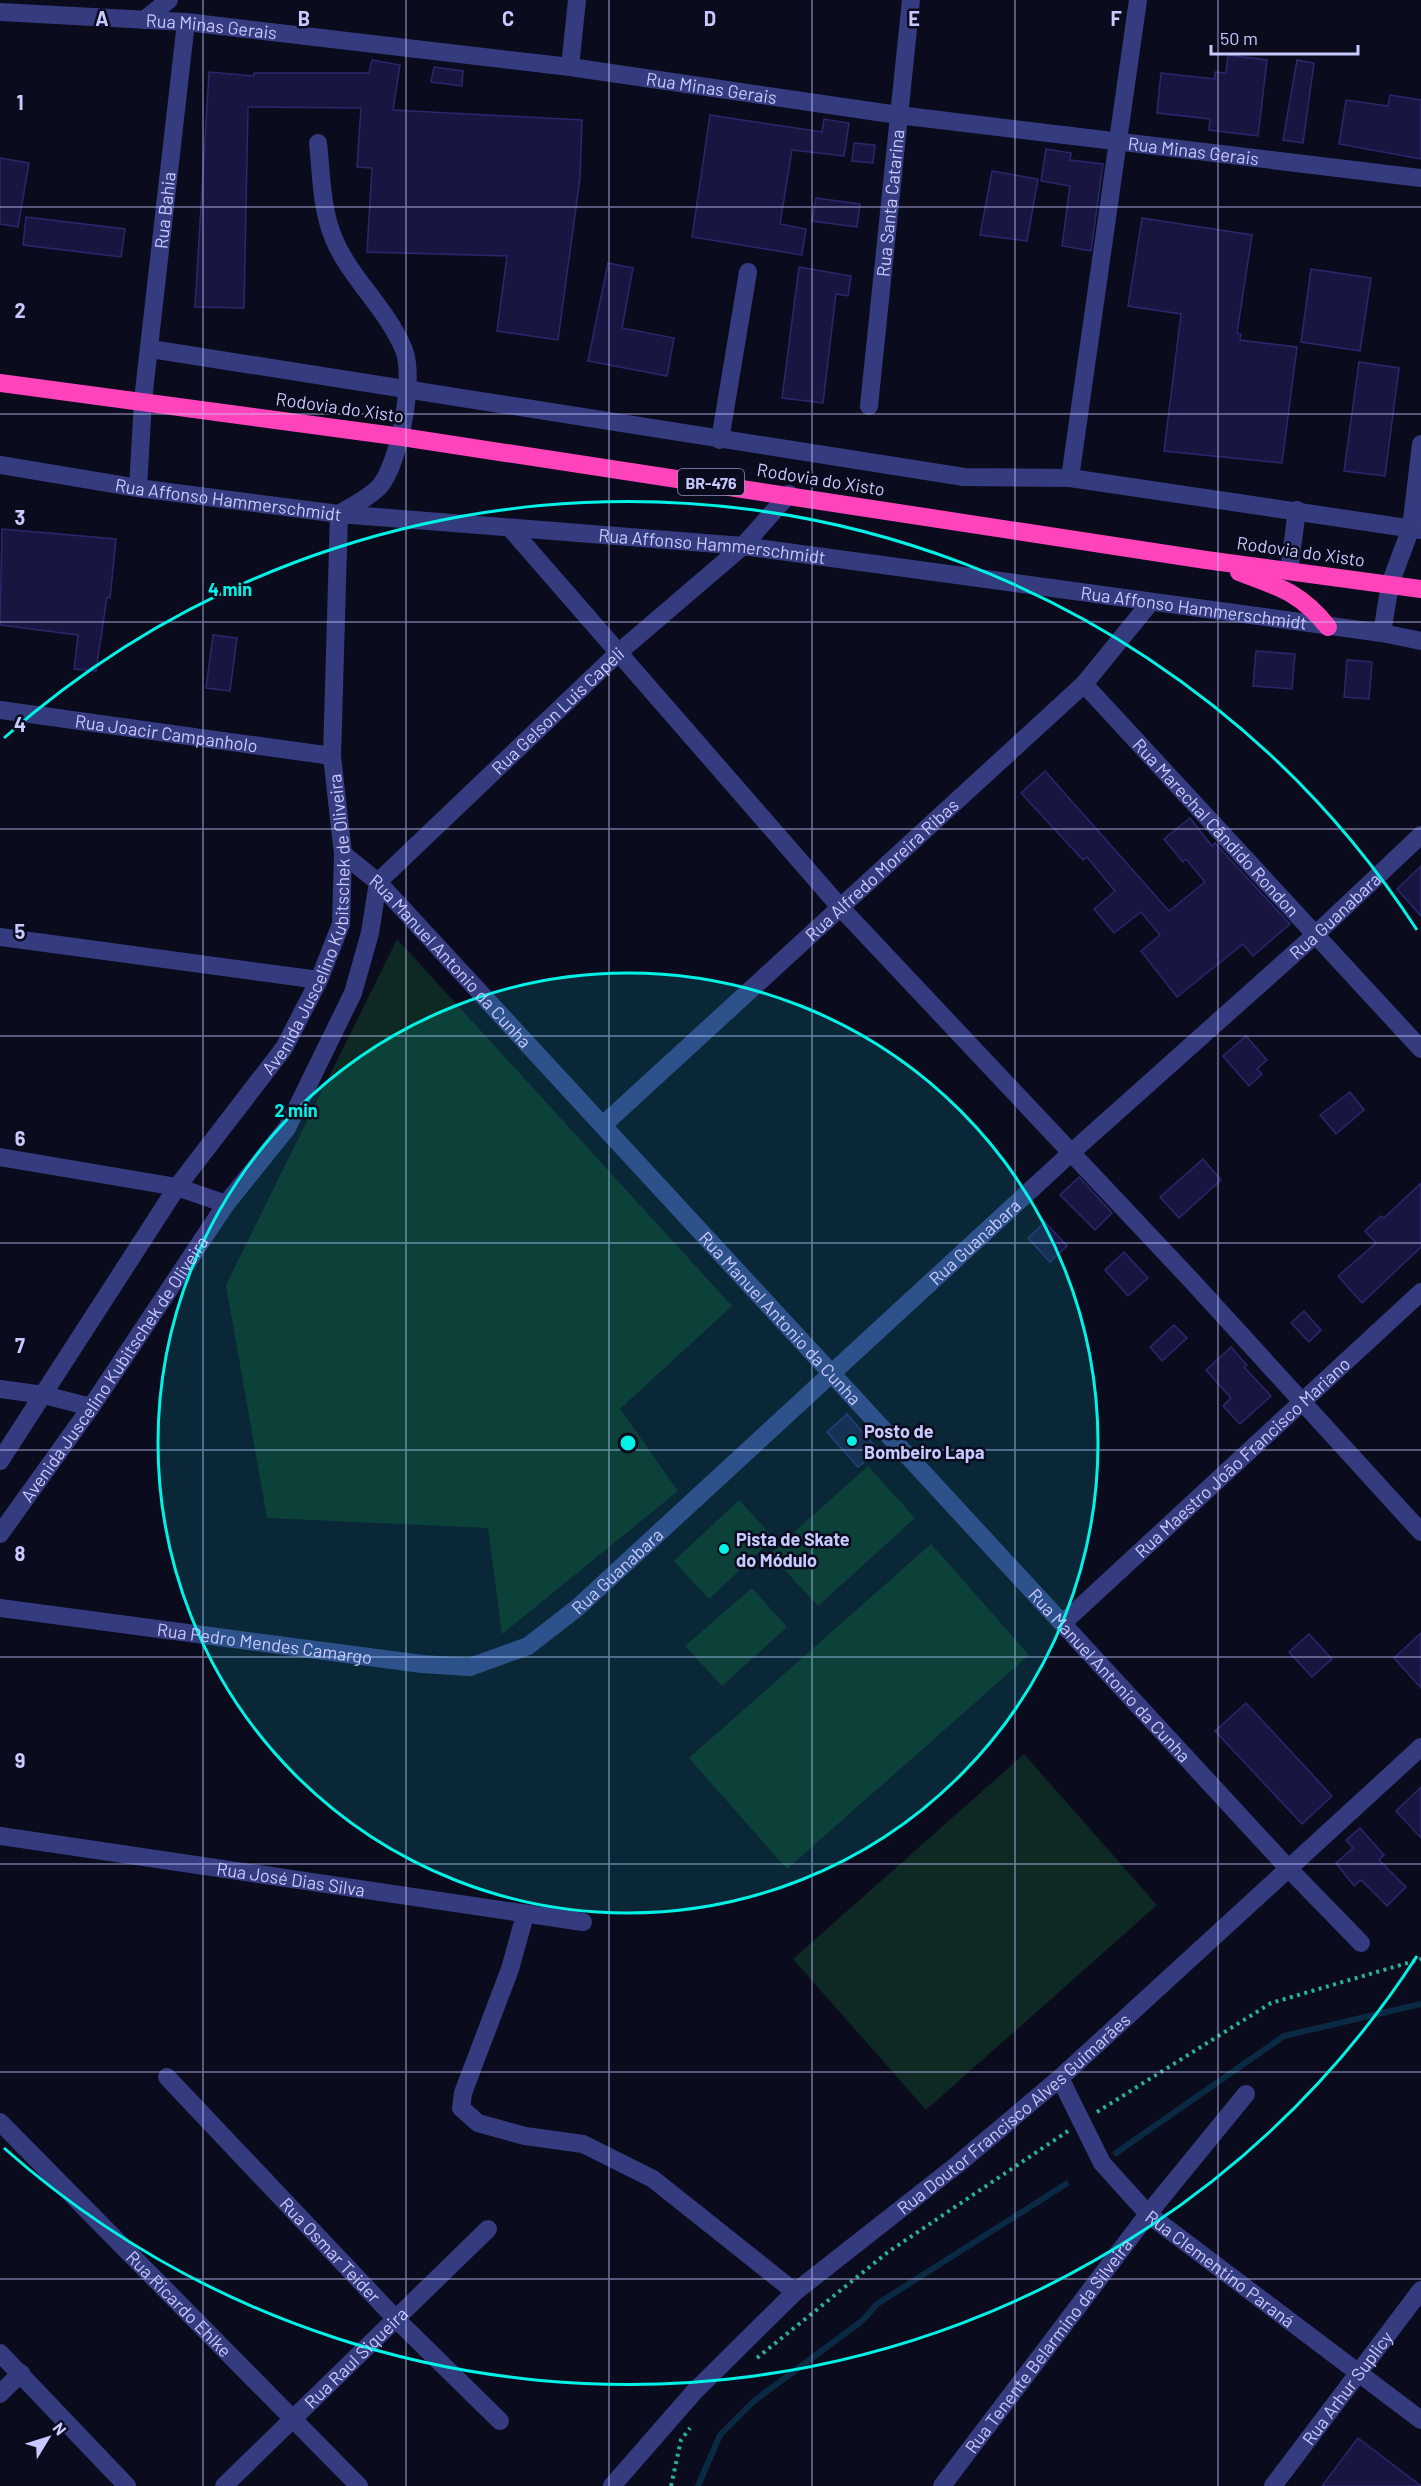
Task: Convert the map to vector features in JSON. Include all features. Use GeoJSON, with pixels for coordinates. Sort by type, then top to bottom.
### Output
{"type":"FeatureCollection","features":[{"type":"Feature","properties":{"kind":"highway","name":"Rodovia do Xisto"},"geometry":{"type":"LineString","coordinates":[[0,382],[402,437],[789,494],[1206,560],[1421,589]]}},
{"type":"Feature","properties":{"kind":"highway"},"geometry":{"type":"LineString","coordinates":[[1206,560],[1288,590],[1311,606],[1328,627]]}},
{"type":"Feature","properties":{"kind":"street"},"geometry":{"type":"LineString","coordinates":[[144,20],[169,0]]}},
{"type":"Feature","properties":{"kind":"street"},"geometry":{"type":"LineString","coordinates":[[570,67],[577,0]]}},
{"type":"Feature","properties":{"kind":"street","name":"Rua Santa Catarina"},"geometry":{"type":"LineString","coordinates":[[868,406],[911,0]]}},
{"type":"Feature","properties":{"kind":"street"},"geometry":{"type":"LineString","coordinates":[[1070,478],[1120,143],[1138,0]]}},
{"type":"Feature","properties":{"kind":"street","name":"Rua Minas Gerais"},"geometry":{"type":"LineString","coordinates":[[0,12],[186,22],[570,67],[898,115],[1421,178]]}},
{"type":"Feature","properties":{"kind":"street","name":"Rua Bahia"},"geometry":{"type":"LineString","coordinates":[[138,488],[143,400],[151,349],[186,22]]}},
{"type":"Feature","properties":{"kind":"street"},"geometry":{"type":"LineString","coordinates":[[318,143],[329,225],[342,253],[405,352],[406,390],[402,437],[389,471],[380,486],[339,514]]}},
{"type":"Feature","properties":{"kind":"street"},"geometry":{"type":"LineString","coordinates":[[720,441],[748,272]]}},
{"type":"Feature","properties":{"kind":"street"},"geometry":{"type":"LineString","coordinates":[[151,349],[720,441],[964,477],[1070,478],[1416,529]]}},
{"type":"Feature","properties":{"kind":"street"},"geometry":{"type":"LineString","coordinates":[[1382,633],[1390,584],[1416,529],[1421,444]]}},
{"type":"Feature","properties":{"kind":"street","name":"Rua Affonso Hammerschmidt"},"geometry":{"type":"LineString","coordinates":[[0,465],[138,488],[339,514],[743,546],[1382,633],[1421,641]]}},
{"type":"Feature","properties":{"kind":"street","name":"Rua Gelson Luis Capeli"},"geometry":{"type":"LineString","coordinates":[[378,882],[618,653],[743,546],[789,494]]}},
{"type":"Feature","properties":{"kind":"street"},"geometry":{"type":"LineString","coordinates":[[1289,571],[1297,510]]}},
{"type":"Feature","properties":{"kind":"street","name":"Avenida Juscelino Kubitschek de Oliveira"},"geometry":{"type":"LineString","coordinates":[[0,1461],[177,1187],[284,1048],[319,980],[341,924],[343,854],[332,756],[339,514]]}},
{"type":"Feature","properties":{"kind":"street"},"geometry":{"type":"LineString","coordinates":[[510,528],[840,907],[1072,1152],[1421,1532]]}},
{"type":"Feature","properties":{"kind":"street","name":"Rua Alfredo Moreira Ribas"},"geometry":{"type":"LineString","coordinates":[[603,1125],[1084,684],[1150,603]]}},
{"type":"Feature","properties":{"kind":"street","name":"Rua Marechal Cândido Rondon"},"geometry":{"type":"LineString","coordinates":[[1084,684],[1421,1049]]}},
{"type":"Feature","properties":{"kind":"street","name":"Rua Joacir Campanholo"},"geometry":{"type":"LineString","coordinates":[[0,710],[332,756]]}},
{"type":"Feature","properties":{"kind":"street","name":"Rua Guanabara"},"geometry":{"type":"LineString","coordinates":[[528,1646],[577,1608],[1072,1152],[1316,934],[1421,836]]}},
{"type":"Feature","properties":{"kind":"street","name":"Rua Manuel Antonio da Cunha"},"geometry":{"type":"LineString","coordinates":[[343,854],[378,882],[1288,1869],[1361,1943]]}},
{"type":"Feature","properties":{"kind":"street","name":"Avenida Juscelino Kubitschek de Oliveira"},"geometry":{"type":"LineString","coordinates":[[0,1534],[91,1407],[226,1204],[287,1128],[353,993],[370,933],[378,882]]}},
{"type":"Feature","properties":{"kind":"street"},"geometry":{"type":"LineString","coordinates":[[0,937],[319,980]]}},
{"type":"Feature","properties":{"kind":"street"},"geometry":{"type":"LineString","coordinates":[[0,1157],[177,1187],[226,1204]]}},
{"type":"Feature","properties":{"kind":"street","name":"Rua Maestro João Francisco Mariano"},"geometry":{"type":"LineString","coordinates":[[1063,1623],[1421,1292]]}},
{"type":"Feature","properties":{"kind":"street"},"geometry":{"type":"LineString","coordinates":[[0,1389],[44,1395],[91,1407]]}},
{"type":"Feature","properties":{"kind":"street","name":"Rua Pedro Mendes Camargo"},"geometry":{"type":"LineString","coordinates":[[0,1608],[422,1664],[470,1667],[528,1646]]}},
{"type":"Feature","properties":{"kind":"street","name":"Rua Doutor Francisco Alves Guimarães"},"geometry":{"type":"LineString","coordinates":[[612,2486],[694,2392],[795,2292],[958,2164],[1060,2078],[1421,1748]]}},
{"type":"Feature","properties":{"kind":"street","name":"Rua José Dias Silva"},"geometry":{"type":"LineString","coordinates":[[0,1836],[583,1922]]}},
{"type":"Feature","properties":{"kind":"street"},"geometry":{"type":"LineString","coordinates":[[525,1915],[510,1970],[463,2093],[461,2108],[478,2123],[525,2136],[583,2144],[652,2179],[795,2292]]}},
{"type":"Feature","properties":{"kind":"street","name":"Rua Osmar Teider"},"geometry":{"type":"LineString","coordinates":[[167,2076],[396,2319],[500,2421]]}},
{"type":"Feature","properties":{"kind":"street","name":"Rua Clementino Paraná"},"geometry":{"type":"LineString","coordinates":[[1060,2078],[1102,2163],[1148,2214],[1421,2420]]}},
{"type":"Feature","properties":{"kind":"street","name":"Rua Tenente Belarmino da Silveira"},"geometry":{"type":"LineString","coordinates":[[942,2486],[1148,2214],[1246,2094]]}},
{"type":"Feature","properties":{"kind":"street","name":"Rua Ricardo Ehlke"},"geometry":{"type":"LineString","coordinates":[[0,2122],[359,2486]]}},
{"type":"Feature","properties":{"kind":"street","name":"Rua Raul Siqueira"},"geometry":{"type":"LineString","coordinates":[[224,2486],[488,2229]]}},
{"type":"Feature","properties":{"kind":"street","name":"Rua Arhur Suplicy"},"geometry":{"type":"LineString","coordinates":[[1273,2486],[1421,2290]]}},
{"type":"Feature","properties":{"kind":"street"},"geometry":{"type":"LineString","coordinates":[[0,2353],[128,2486]]}},
{"type":"Feature","properties":{"kind":"street"},"geometry":{"type":"LineString","coordinates":[[0,2394],[21,2373]]}},
{"type":"Feature","properties":{"kind":"path"},"geometry":{"type":"LineString","coordinates":[[753,2362],[888,2252],[1081,2122],[1270,2003],[1421,1959]]}},
{"type":"Feature","properties":{"kind":"path"},"geometry":{"type":"LineString","coordinates":[[671,2486],[681,2440],[693,2424]]}},
{"type":"Feature","properties":{"kind":"green space"},"geometry":{"type":"Polygon","coordinates":[[[397,939],[732,1306],[620,1409],[678,1491],[502,1634],[488,1528],[267,1518],[226,1285],[397,939]]]}},
{"type":"Feature","properties":{"kind":"green space"},"geometry":{"type":"Polygon","coordinates":[[[868,1466],[915,1518],[818,1606],[770,1554],[868,1466]]]}},
{"type":"Feature","properties":{"kind":"green space","name":"Pista de Skate do Módulo"},"geometry":{"type":"Polygon","coordinates":[[[739,1500],[774,1538],[709,1599],[674,1561],[739,1500]]]}},
{"type":"Feature","properties":{"kind":"green space"},"geometry":{"type":"Polygon","coordinates":[[[931,1544],[1029,1655],[787,1869],[689,1758],[931,1544]]]}},
{"type":"Feature","properties":{"kind":"green space"},"geometry":{"type":"Polygon","coordinates":[[[752,1588],[787,1627],[722,1686],[685,1646],[752,1588]]]}},
{"type":"Feature","properties":{"kind":"green space"},"geometry":{"type":"Polygon","coordinates":[[[1024,1754],[1157,1905],[926,2110],[793,1959],[1024,1754]]]}},
{"type":"Feature","properties":{"kind":"building"},"geometry":{"type":"Polygon","coordinates":[[[1228,55],[1267,60],[1258,136],[1209,130],[1210,119],[1157,113],[1161,73],[1215,79],[1215,72],[1226,73],[1228,55]]]}},
{"type":"Feature","properties":{"kind":"building"},"geometry":{"type":"Polygon","coordinates":[[[372,60],[400,65],[393,110],[582,120],[580,178],[558,340],[497,331],[507,256],[367,252],[372,168],[357,167],[361,108],[248,107],[244,308],[195,307],[209,72],[254,76],[254,73],[369,73],[372,60]]]}},
{"type":"Feature","properties":{"kind":"building"},"geometry":{"type":"Polygon","coordinates":[[[1297,60],[1314,63],[1303,143],[1283,140],[1297,60]]]}},
{"type":"Feature","properties":{"kind":"building"},"geometry":{"type":"Polygon","coordinates":[[[434,67],[463,71],[462,86],[431,82],[434,67]]]}},
{"type":"Feature","properties":{"kind":"building"},"geometry":{"type":"Polygon","coordinates":[[[1390,95],[1421,100],[1421,159],[1339,144],[1346,100],[1388,106],[1390,95]]]}},
{"type":"Feature","properties":{"kind":"building"},"geometry":{"type":"Polygon","coordinates":[[[710,115],[822,132],[824,119],[849,123],[844,156],[792,150],[780,224],[806,229],[802,255],[692,237],[710,115]]]}},
{"type":"Feature","properties":{"kind":"building"},"geometry":{"type":"Polygon","coordinates":[[[854,143],[875,145],[873,163],[852,161],[854,143]]]}},
{"type":"Feature","properties":{"kind":"building"},"geometry":{"type":"Polygon","coordinates":[[[1046,149],[1071,153],[1070,160],[1103,164],[1091,251],[1062,246],[1070,186],[1041,181],[1046,149]]]}},
{"type":"Feature","properties":{"kind":"building"},"geometry":{"type":"Polygon","coordinates":[[[0,158],[29,163],[18,227],[0,224],[0,158]]]}},
{"type":"Feature","properties":{"kind":"building"},"geometry":{"type":"Polygon","coordinates":[[[992,171],[1038,179],[1027,241],[980,235],[992,171]]]}},
{"type":"Feature","properties":{"kind":"building"},"geometry":{"type":"Polygon","coordinates":[[[816,198],[860,204],[857,227],[812,221],[816,198]]]}},
{"type":"Feature","properties":{"kind":"building"},"geometry":{"type":"Polygon","coordinates":[[[26,217],[125,229],[121,257],[23,245],[26,217]]]}},
{"type":"Feature","properties":{"kind":"building"},"geometry":{"type":"Polygon","coordinates":[[[1142,218],[1252,235],[1237,333],[1241,334],[1240,340],[1297,347],[1282,463],[1164,451],[1181,314],[1128,306],[1142,218]]]}},
{"type":"Feature","properties":{"kind":"building"},"geometry":{"type":"Polygon","coordinates":[[[608,263],[633,268],[622,328],[674,338],[667,376],[588,361],[608,263]]]}},
{"type":"Feature","properties":{"kind":"building"},"geometry":{"type":"Polygon","coordinates":[[[799,267],[851,276],[848,296],[836,294],[823,403],[782,398],[799,267]]]}},
{"type":"Feature","properties":{"kind":"building"},"geometry":{"type":"Polygon","coordinates":[[[1311,269],[1371,278],[1360,351],[1301,342],[1311,269]]]}},
{"type":"Feature","properties":{"kind":"building"},"geometry":{"type":"Polygon","coordinates":[[[1359,362],[1399,368],[1385,476],[1344,471],[1359,362]]]}},
{"type":"Feature","properties":{"kind":"building"},"geometry":{"type":"Polygon","coordinates":[[[2,529],[116,539],[110,598],[107,597],[96,671],[74,669],[78,635],[0,625],[2,529]]]}},
{"type":"Feature","properties":{"kind":"building"},"geometry":{"type":"Polygon","coordinates":[[[213,635],[237,638],[230,691],[206,688],[213,635]]]}},
{"type":"Feature","properties":{"kind":"building"},"geometry":{"type":"Polygon","coordinates":[[[1256,651],[1295,654],[1292,689],[1253,686],[1256,651]]]}},
{"type":"Feature","properties":{"kind":"building"},"geometry":{"type":"Polygon","coordinates":[[[1347,660],[1372,662],[1369,699],[1344,697],[1347,660]]]}},
{"type":"Feature","properties":{"kind":"building"},"geometry":{"type":"Polygon","coordinates":[[[1045,771],[1169,911],[1205,882],[1186,859],[1183,862],[1164,839],[1190,818],[1212,846],[1215,843],[1290,924],[1253,956],[1243,944],[1177,997],[1141,951],[1160,935],[1141,912],[1114,933],[1094,909],[1115,891],[1087,857],[1083,860],[1021,793],[1045,771]]]}},
{"type":"Feature","properties":{"kind":"building"},"geometry":{"type":"Polygon","coordinates":[[[1421,866],[1421,916],[1397,889],[1421,866]]]}},
{"type":"Feature","properties":{"kind":"building"},"geometry":{"type":"Polygon","coordinates":[[[1246,1036],[1267,1060],[1257,1069],[1262,1074],[1249,1086],[1223,1056],[1246,1036]]]}},
{"type":"Feature","properties":{"kind":"building"},"geometry":{"type":"Polygon","coordinates":[[[1350,1092],[1364,1110],[1336,1134],[1320,1115],[1350,1092]]]}},
{"type":"Feature","properties":{"kind":"building"},"geometry":{"type":"Polygon","coordinates":[[[1203,1159],[1221,1180],[1179,1218],[1160,1197],[1203,1159]]]}},
{"type":"Feature","properties":{"kind":"building"},"geometry":{"type":"Polygon","coordinates":[[[1079,1177],[1112,1213],[1095,1230],[1060,1195],[1079,1177]]]}},
{"type":"Feature","properties":{"kind":"building"},"geometry":{"type":"Polygon","coordinates":[[[1421,1183],[1421,1247],[1362,1303],[1338,1276],[1376,1243],[1365,1231],[1381,1216],[1384,1218],[1421,1183]]]}},
{"type":"Feature","properties":{"kind":"building"},"geometry":{"type":"Polygon","coordinates":[[[1045,1222],[1067,1246],[1050,1262],[1028,1238],[1045,1222]]]}},
{"type":"Feature","properties":{"kind":"building"},"geometry":{"type":"Polygon","coordinates":[[[1124,1252],[1148,1278],[1128,1296],[1105,1270],[1124,1252]]]}},
{"type":"Feature","properties":{"kind":"building"},"geometry":{"type":"Polygon","coordinates":[[[1304,1311],[1321,1330],[1309,1342],[1291,1323],[1304,1311]]]}},
{"type":"Feature","properties":{"kind":"building"},"geometry":{"type":"Polygon","coordinates":[[[1174,1325],[1187,1338],[1162,1361],[1150,1347],[1174,1325]]]}},
{"type":"Feature","properties":{"kind":"building"},"geometry":{"type":"Polygon","coordinates":[[[1231,1347],[1247,1365],[1244,1367],[1271,1396],[1240,1424],[1223,1406],[1231,1398],[1206,1370],[1231,1347]]]}},
{"type":"Feature","properties":{"kind":"building","name":"Posto de Bombeiro Lapa"},"geometry":{"type":"Polygon","coordinates":[[[847,1414],[878,1450],[858,1467],[827,1432],[847,1414]]]}},
{"type":"Feature","properties":{"kind":"building"},"geometry":{"type":"Polygon","coordinates":[[[1421,1633],[1421,1688],[1394,1658],[1421,1633]]]}},
{"type":"Feature","properties":{"kind":"building"},"geometry":{"type":"Polygon","coordinates":[[[1309,1634],[1332,1659],[1312,1677],[1289,1652],[1309,1634]]]}},
{"type":"Feature","properties":{"kind":"building"},"geometry":{"type":"Polygon","coordinates":[[[1246,1703],[1332,1796],[1302,1824],[1215,1731],[1246,1703]]]}},
{"type":"Feature","properties":{"kind":"building"},"geometry":{"type":"Polygon","coordinates":[[[1421,1787],[1421,1838],[1396,1811],[1421,1787]]]}},
{"type":"Feature","properties":{"kind":"building"},"geometry":{"type":"Polygon","coordinates":[[[1360,1828],[1384,1855],[1379,1860],[1406,1887],[1387,1906],[1361,1880],[1354,1886],[1336,1863],[1353,1848],[1346,1840],[1360,1828]]]}},
{"type":"Feature","properties":{"kind":"building"},"geometry":{"type":"Polygon","coordinates":[[[1358,2438],[1421,2486],[1322,2486],[1358,2438]]]}},
{"type":"Feature","properties":{"kind":"waterway"},"geometry":{"type":"LineString","coordinates":[[1116,2153],[1284,2036],[1421,2004]]}},
{"type":"Feature","properties":{"kind":"waterway"},"geometry":{"type":"LineString","coordinates":[[698,2486],[720,2435],[754,2401],[862,2321],[877,2304],[1066,2184]]}},
{"type":"Feature","properties":{"kind":"place","name":"Posto de Bombeiro Lapa"},"geometry":{"type":"Point","coordinates":[852,1441]}},
{"type":"Feature","properties":{"kind":"place","name":"Pista de Skate do Módulo"},"geometry":{"type":"Point","coordinates":[724,1549]}}]}
